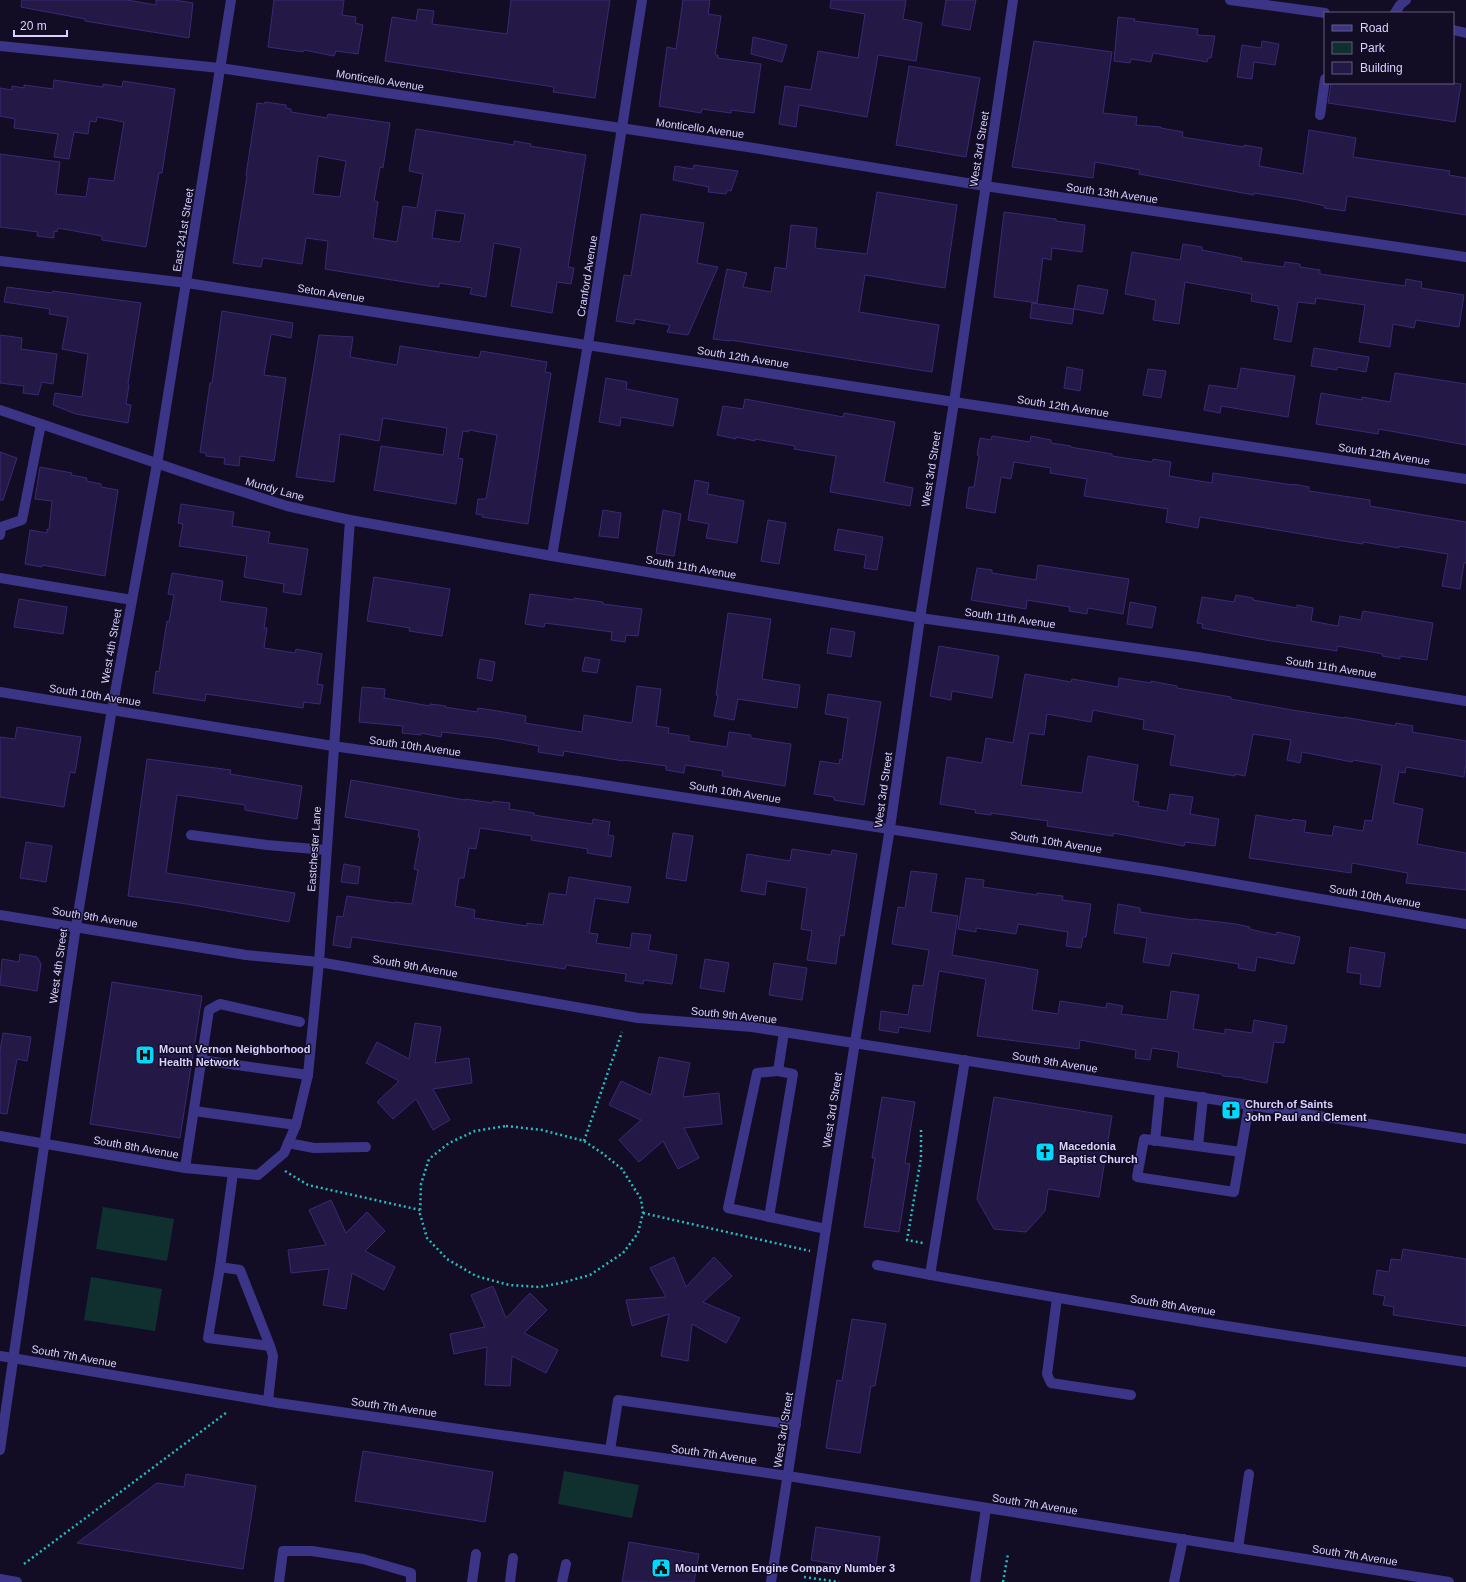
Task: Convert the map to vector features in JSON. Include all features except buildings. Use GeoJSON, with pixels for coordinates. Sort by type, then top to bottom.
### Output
{"type":"FeatureCollection","features":[{"type":"Feature","properties":{"kind":"street","name":"East 241st Street"},"geometry":{"type":"LineString","coordinates":[[157,464],[231,0]]}},
{"type":"Feature","properties":{"kind":"street","name":"Cranford Avenue"},"geometry":{"type":"LineString","coordinates":[[552,556],[588,344],[642,0]]}},
{"type":"Feature","properties":{"kind":"street","name":"West 3rd Street"},"geometry":{"type":"LineString","coordinates":[[771,1582],[855,1042],[890,828],[1013,0]]}},
{"type":"Feature","properties":{"kind":"street"},"geometry":{"type":"LineString","coordinates":[[1230,0],[1324,14]]}},
{"type":"Feature","properties":{"kind":"street"},"geometry":{"type":"LineString","coordinates":[[1396,12],[1400,5],[1406,0]]}},
{"type":"Feature","properties":{"kind":"street"},"geometry":{"type":"LineString","coordinates":[[1454,30],[1466,33]]}},
{"type":"Feature","properties":{"kind":"street","name":"Monticello Avenue"},"geometry":{"type":"LineString","coordinates":[[0,46],[220,68],[754,148]]}},
{"type":"Feature","properties":{"kind":"street"},"geometry":{"type":"LineString","coordinates":[[1320,115],[1324,84]]}},
{"type":"Feature","properties":{"kind":"street","name":"South 13th Avenue"},"geometry":{"type":"LineString","coordinates":[[754,148],[985,186],[1466,258]]}},
{"type":"Feature","properties":{"kind":"street","name":"Seton Avenue"},"geometry":{"type":"LineString","coordinates":[[0,261],[187,282],[657,355]]}},
{"type":"Feature","properties":{"kind":"street","name":"South 12th Avenue"},"geometry":{"type":"LineString","coordinates":[[657,355],[954,402],[1466,479]]}},
{"type":"Feature","properties":{"kind":"street","name":"Mundy Lane"},"geometry":{"type":"LineString","coordinates":[[0,410],[157,464],[287,506],[350,520],[552,556]]}},
{"type":"Feature","properties":{"kind":"street"},"geometry":{"type":"LineString","coordinates":[[0,535],[1,527],[22,520],[41,424]]}},
{"type":"Feature","properties":{"kind":"street","name":"West 4th Street"},"geometry":{"type":"LineString","coordinates":[[0,1450],[76,926],[112,709],[157,464]]}},
{"type":"Feature","properties":{"kind":"street","name":"Eastchester Lane"},"geometry":{"type":"LineString","coordinates":[[269,1165],[284,1153],[296,1125],[308,1075],[319,962],[350,520]]}},
{"type":"Feature","properties":{"kind":"street","name":"South 11th Avenue"},"geometry":{"type":"LineString","coordinates":[[552,556],[920,618],[1197,657],[1466,701]]}},
{"type":"Feature","properties":{"kind":"street"},"geometry":{"type":"LineString","coordinates":[[0,578],[132,600]]}},
{"type":"Feature","properties":{"kind":"street","name":"South 10th Avenue"},"geometry":{"type":"LineString","coordinates":[[0,692],[333,746],[890,828],[1160,871],[1466,924]]}},
{"type":"Feature","properties":{"kind":"street"},"geometry":{"type":"LineString","coordinates":[[191,834],[267,845],[326,850]]}},
{"type":"Feature","properties":{"kind":"street","name":"South 9th Avenue"},"geometry":{"type":"LineString","coordinates":[[0,914],[246,955],[319,962],[638,1018],[752,1027],[855,1042],[1466,1139]]}},
{"type":"Feature","properties":{"kind":"street"},"geometry":{"type":"LineString","coordinates":[[185,1168],[209,1010],[220,1004],[300,1022]]}},
{"type":"Feature","properties":{"kind":"street"},"geometry":{"type":"LineString","coordinates":[[778,1071],[784,1032]]}},
{"type":"Feature","properties":{"kind":"street"},"geometry":{"type":"LineString","coordinates":[[201,1060],[308,1075]]}},
{"type":"Feature","properties":{"kind":"street"},"geometry":{"type":"LineString","coordinates":[[930,1275],[965,1060]]}},
{"type":"Feature","properties":{"kind":"street"},"geometry":{"type":"LineString","coordinates":[[769,1217],[793,1074],[778,1071],[757,1073],[728,1208],[769,1217],[826,1229]]}},
{"type":"Feature","properties":{"kind":"street"},"geometry":{"type":"LineString","coordinates":[[1156,1141],[1160,1091]]}},
{"type":"Feature","properties":{"kind":"street"},"geometry":{"type":"LineString","coordinates":[[1198,1146],[1203,1097]]}},
{"type":"Feature","properties":{"kind":"street"},"geometry":{"type":"LineString","coordinates":[[1241,1152],[1144,1139],[1137,1177],[1234,1192],[1241,1152],[1249,1105]]}},
{"type":"Feature","properties":{"kind":"street"},"geometry":{"type":"LineString","coordinates":[[194,1111],[296,1125]]}},
{"type":"Feature","properties":{"kind":"street","name":"South 8th Avenue"},"geometry":{"type":"LineString","coordinates":[[0,1136],[185,1168],[258,1175],[269,1165]]}},
{"type":"Feature","properties":{"kind":"street"},"geometry":{"type":"LineString","coordinates":[[288,1143],[314,1148],[366,1147]]}},
{"type":"Feature","properties":{"kind":"street"},"geometry":{"type":"LineString","coordinates":[[233,1173],[220,1267],[208,1338],[270,1346]]}},
{"type":"Feature","properties":{"kind":"street","name":"South 8th Avenue"},"geometry":{"type":"LineString","coordinates":[[877,1265],[1057,1298],[1318,1341],[1466,1362]]}},
{"type":"Feature","properties":{"kind":"street"},"geometry":{"type":"LineString","coordinates":[[220,1267],[240,1270],[270,1346],[273,1356],[268,1401]]}},
{"type":"Feature","properties":{"kind":"street"},"geometry":{"type":"LineString","coordinates":[[1057,1298],[1046,1374],[1051,1383],[1131,1395]]}},
{"type":"Feature","properties":{"kind":"street","name":"South 7th Avenue"},"geometry":{"type":"LineString","coordinates":[[0,1356],[268,1401],[788,1476],[1449,1582]]}},
{"type":"Feature","properties":{"kind":"street"},"geometry":{"type":"LineString","coordinates":[[610,1450],[618,1400],[796,1425]]}},
{"type":"Feature","properties":{"kind":"street"},"geometry":{"type":"LineString","coordinates":[[1238,1548],[1249,1474]]}},
{"type":"Feature","properties":{"kind":"street"},"geometry":{"type":"LineString","coordinates":[[974,1582],[986,1508]]}},
{"type":"Feature","properties":{"kind":"street"},"geometry":{"type":"LineString","coordinates":[[1174,1582],[1182,1539]]}},
{"type":"Feature","properties":{"kind":"street"},"geometry":{"type":"LineString","coordinates":[[279,1582],[283,1551],[312,1551],[363,1559],[411,1573],[411,1582]]}},
{"type":"Feature","properties":{"kind":"street"},"geometry":{"type":"LineString","coordinates":[[472,1582],[476,1554]]}},
{"type":"Feature","properties":{"kind":"street"},"geometry":{"type":"LineString","coordinates":[[510,1582],[513,1558]]}},
{"type":"Feature","properties":{"kind":"street"},"geometry":{"type":"LineString","coordinates":[[562,1582],[566,1564]]}},
{"type":"Feature","properties":{"kind":"street"},"geometry":{"type":"LineString","coordinates":[[0,1580],[18,1582]]}},
{"type":"Feature","properties":{"kind":"path"},"geometry":{"type":"LineString","coordinates":[[584,1141],[622,1032]]}},
{"type":"Feature","properties":{"kind":"path"},"geometry":{"type":"LineString","coordinates":[[506,1126],[542,1130],[584,1141],[622,1169],[641,1199],[643,1213],[638,1233],[623,1253],[590,1275],[540,1287],[509,1284],[476,1276],[447,1259],[427,1238],[420,1210],[421,1184],[429,1159],[449,1143],[475,1131],[506,1126]]}},
{"type":"Feature","properties":{"kind":"path"},"geometry":{"type":"LineString","coordinates":[[921,1130],[921,1158],[907,1240],[935,1245]]}},
{"type":"Feature","properties":{"kind":"path"},"geometry":{"type":"LineString","coordinates":[[269,1165],[308,1185],[420,1210]]}},
{"type":"Feature","properties":{"kind":"path"},"geometry":{"type":"LineString","coordinates":[[643,1213],[822,1254]]}},
{"type":"Feature","properties":{"kind":"path"},"geometry":{"type":"LineString","coordinates":[[24,1564],[226,1413]]}},
{"type":"Feature","properties":{"kind":"path"},"geometry":{"type":"LineString","coordinates":[[1003,1582],[1008,1554]]}},
{"type":"Feature","properties":{"kind":"path"},"geometry":{"type":"LineString","coordinates":[[804,1576],[839,1582]]}},
{"type":"Feature","properties":{"kind":"green space"},"geometry":{"type":"Polygon","coordinates":[[[103,1207],[174,1219],[167,1261],[96,1249],[103,1207]]]}},
{"type":"Feature","properties":{"kind":"green space"},"geometry":{"type":"Polygon","coordinates":[[[91,1277],[162,1289],[155,1331],[84,1320],[91,1277]]]}},
{"type":"Feature","properties":{"kind":"green space"},"geometry":{"type":"Polygon","coordinates":[[[564,1471],[639,1485],[632,1518],[558,1504],[564,1471]]]}},
{"type":"Feature","properties":{"kind":"place","name":"Mount Vernon Neighborhood Health Network"},"geometry":{"type":"Point","coordinates":[145,1055]}},
{"type":"Feature","properties":{"kind":"place","name":"Church of Saints John Paul and Clement"},"geometry":{"type":"Point","coordinates":[1231,1110]}},
{"type":"Feature","properties":{"kind":"place","name":"Macedonia Baptist Church"},"geometry":{"type":"Point","coordinates":[1045,1152]}},
{"type":"Feature","properties":{"kind":"place","name":"Mount Vernon Engine Company Number 3"},"geometry":{"type":"Point","coordinates":[661,1568]}}]}
